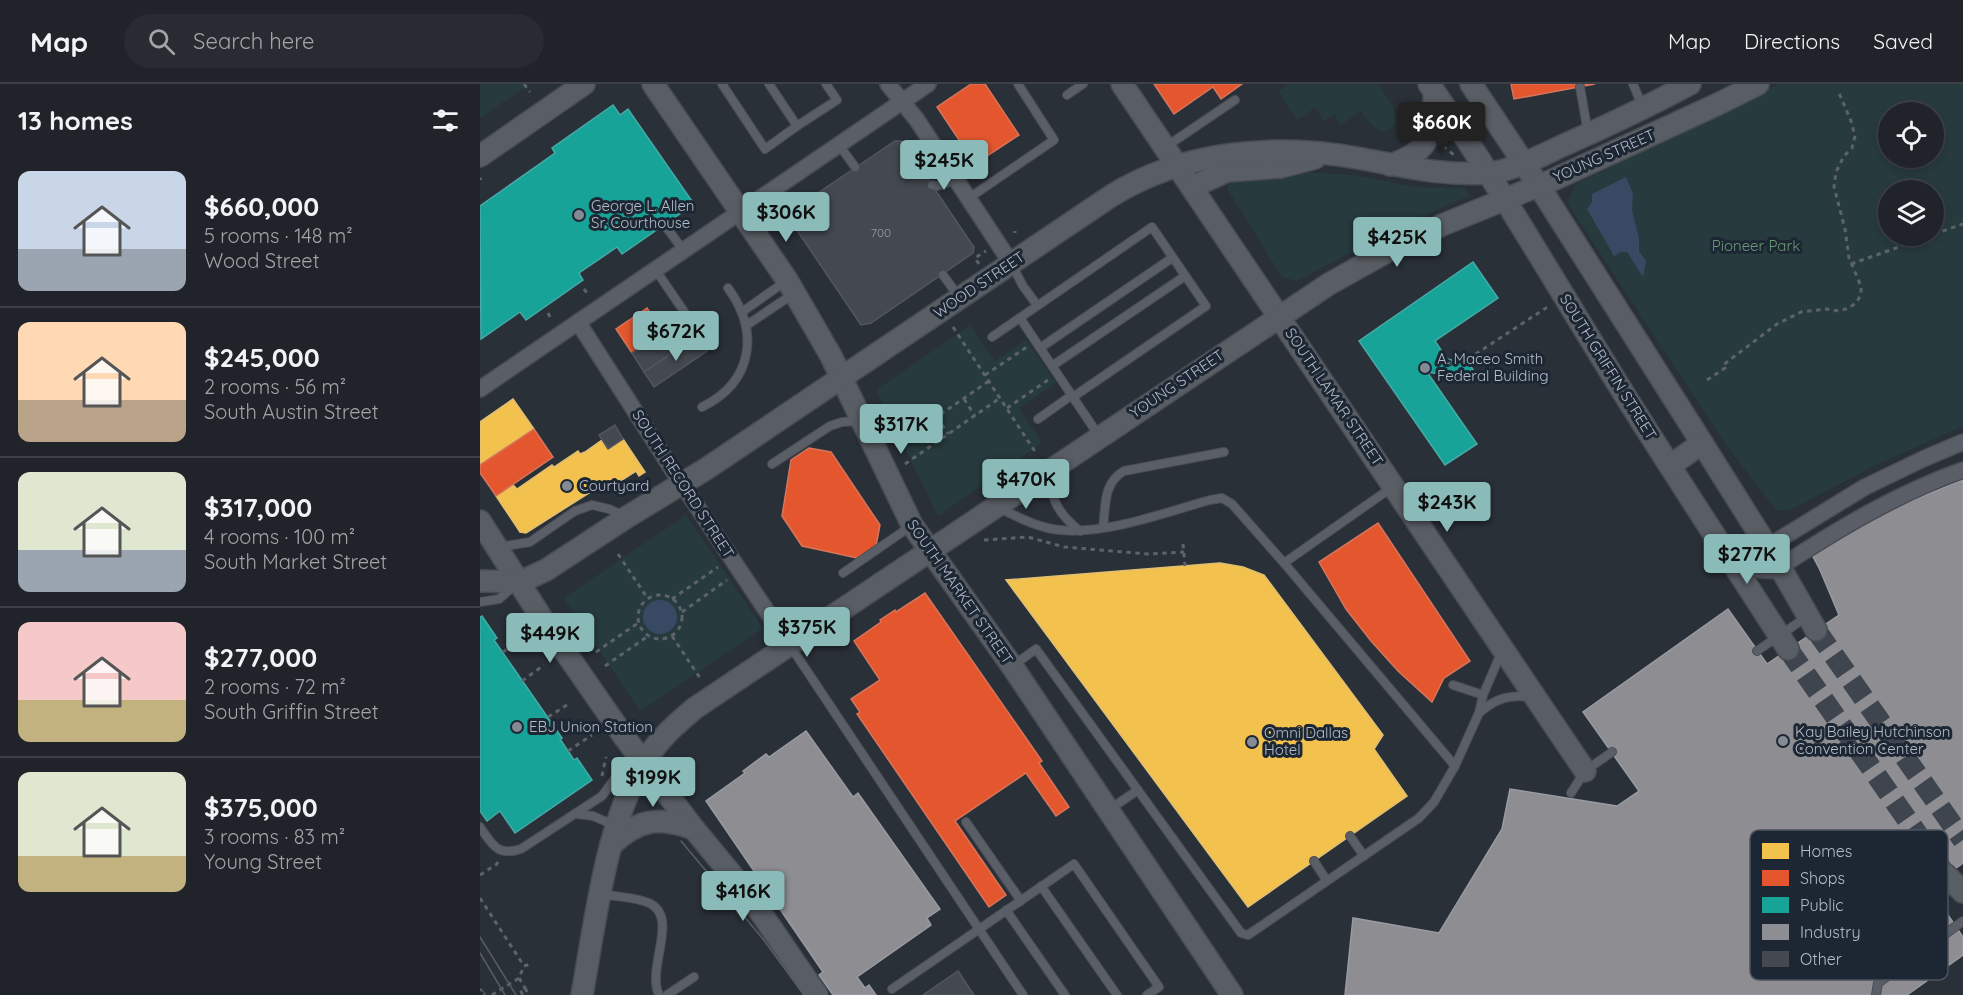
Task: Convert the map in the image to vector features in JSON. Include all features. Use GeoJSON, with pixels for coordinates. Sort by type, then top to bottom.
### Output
{"type":"FeatureCollection","features":[{"type":"Feature","properties":{"kind":"main road"},"geometry":{"type":"LineString","coordinates":[[480,156],[584,84]]}},
{"type":"Feature","properties":{"kind":"main road","name":"SOUTH MARKET STREET"},"geometry":{"type":"LineString","coordinates":[[653,84],[791,286],[842,377],[912,525],[1012,666],[1232,995]]}},
{"type":"Feature","properties":{"kind":"main road","name":"SOUTH LAMAR STREET"},"geometry":{"type":"LineString","coordinates":[[1122,84],[1585,771]]}},
{"type":"Feature","properties":{"kind":"main road"},"geometry":{"type":"LineString","coordinates":[[1471,84],[1539,186],[1702,443],[1780,567],[1812,623]]}},
{"type":"Feature","properties":{"kind":"main road","name":"YOUNG STREET"},"geometry":{"type":"LineString","coordinates":[[1490,173],[1524,163],[1643,109],[1690,84]]}},
{"type":"Feature","properties":{"kind":"main road","name":"YOUNG STREET"},"geometry":{"type":"LineString","coordinates":[[582,995],[601,893],[621,812],[644,762],[661,739],[695,708],[1329,284],[1388,251],[1442,225],[1539,186],[1758,84]]}},
{"type":"Feature","properties":{"kind":"main road"},"geometry":{"type":"LineString","coordinates":[[1390,165],[1406,160],[1418,152],[1427,141],[1433,128],[1431,88]]}},
{"type":"Feature","properties":{"kind":"main road","name":"SOUTH GRIFFIN STREET"},"geometry":{"type":"LineString","coordinates":[[1431,88],[1490,173],[1504,200],[1670,466],[1784,642]]}},
{"type":"Feature","properties":{"kind":"main road","name":"WOOD STREET"},"geometry":{"type":"LineString","coordinates":[[520,582],[546,570],[682,483],[1128,186],[1177,166],[1225,154],[1256,151],[1326,153],[1424,171],[1490,173]]}},
{"type":"Feature","properties":{"kind":"main road"},"geometry":{"type":"LineString","coordinates":[[1192,188],[1227,171],[1301,163],[1326,153]]}},
{"type":"Feature","properties":{"kind":"main road"},"geometry":{"type":"LineString","coordinates":[[1670,466],[1702,443]]}},
{"type":"Feature","properties":{"kind":"main road"},"geometry":{"type":"LineString","coordinates":[[480,521],[591,689],[694,829],[750,897],[817,995]]}},
{"type":"Feature","properties":{"kind":"main road"},"geometry":{"type":"LineString","coordinates":[[1726,553],[1749,566],[1780,567]]}},
{"type":"Feature","properties":{"kind":"main road"},"geometry":{"type":"LineString","coordinates":[[480,581],[520,582]]}},
{"type":"Feature","properties":{"kind":"main road"},"geometry":{"type":"LineString","coordinates":[[614,836],[650,822],[674,822],[694,829]]}},
{"type":"Feature","properties":{"kind":"main road"},"geometry":{"type":"LineString","coordinates":[[1948,877],[1963,892]]}},
{"type":"Feature","properties":{"kind":"street"},"geometry":{"type":"LineString","coordinates":[[888,84],[916,120],[1011,263]]}},
{"type":"Feature","properties":{"kind":"street"},"geometry":{"type":"LineString","coordinates":[[480,389],[928,84]]}},
{"type":"Feature","properties":{"kind":"street","name":"SOUTH RECORD STREET"},"geometry":{"type":"LineString","coordinates":[[578,322],[790,646]]}},
{"type":"Feature","properties":{"kind":"street"},"geometry":{"type":"LineString","coordinates":[[1767,547],[1865,487],[1963,442]]}},
{"type":"Feature","properties":{"kind":"street"},"geometry":{"type":"LineString","coordinates":[[1780,567],[1854,521],[1893,500],[1963,470]]}},
{"type":"Feature","properties":{"kind":"lane"},"geometry":{"type":"LineString","coordinates":[[722,84],[765,148],[837,100],[826,84]]}},
{"type":"Feature","properties":{"kind":"lane"},"geometry":{"type":"LineString","coordinates":[[769,84],[798,126]]}},
{"type":"Feature","properties":{"kind":"lane"},"geometry":{"type":"LineString","coordinates":[[969,198],[1054,140],[1018,84]]}},
{"type":"Feature","properties":{"kind":"lane"},"geometry":{"type":"LineString","coordinates":[[1067,95],[1083,84]]}},
{"type":"Feature","properties":{"kind":"lane"},"geometry":{"type":"LineString","coordinates":[[1633,84],[1643,109]]}},
{"type":"Feature","properties":{"kind":"lane"},"geometry":{"type":"LineString","coordinates":[[1580,87],[1588,134]]}},
{"type":"Feature","properties":{"kind":"lane"},"geometry":{"type":"LineString","coordinates":[[1164,148],[1235,100]]}},
{"type":"Feature","properties":{"kind":"lane"},"geometry":{"type":"LineString","coordinates":[[839,145],[855,167]]}},
{"type":"Feature","properties":{"kind":"lane"},"geometry":{"type":"LineString","coordinates":[[932,185],[938,186],[956,180]]}},
{"type":"Feature","properties":{"kind":"lane"},"geometry":{"type":"LineString","coordinates":[[664,224],[683,250]]}},
{"type":"Feature","properties":{"kind":"lane"},"geometry":{"type":"LineString","coordinates":[[992,337],[1152,227],[1206,306],[1038,419]]}},
{"type":"Feature","properties":{"kind":"lane"},"geometry":{"type":"LineString","coordinates":[[1038,345],[1173,258]]}},
{"type":"Feature","properties":{"kind":"lane"},"geometry":{"type":"LineString","coordinates":[[1011,263],[1023,286],[1037,305]]}},
{"type":"Feature","properties":{"kind":"lane"},"geometry":{"type":"LineString","coordinates":[[655,269],[685,313]]}},
{"type":"Feature","properties":{"kind":"lane"},"geometry":{"type":"LineString","coordinates":[[943,275],[960,298]]}},
{"type":"Feature","properties":{"kind":"lane"},"geometry":{"type":"LineString","coordinates":[[1052,366],[1185,276]]}},
{"type":"Feature","properties":{"kind":"lane"},"geometry":{"type":"LineString","coordinates":[[742,312],[791,286]]}},
{"type":"Feature","properties":{"kind":"lane"},"geometry":{"type":"LineString","coordinates":[[747,325],[791,286]]}},
{"type":"Feature","properties":{"kind":"lane"},"geometry":{"type":"LineString","coordinates":[[702,407],[725,393],[741,371],[748,339],[747,325],[742,312],[728,288]]}},
{"type":"Feature","properties":{"kind":"lane"},"geometry":{"type":"LineString","coordinates":[[1020,318],[1100,436]]}},
{"type":"Feature","properties":{"kind":"lane"},"geometry":{"type":"LineString","coordinates":[[772,464],[830,426],[842,422],[863,421]]}},
{"type":"Feature","properties":{"kind":"lane"},"geometry":{"type":"LineString","coordinates":[[1103,527],[1108,488],[1117,475],[1124,471],[1224,452]]}},
{"type":"Feature","properties":{"kind":"lane"},"geometry":{"type":"LineString","coordinates":[[1047,472],[1054,501],[1060,512],[1080,531]]}},
{"type":"Feature","properties":{"kind":"lane"},"geometry":{"type":"LineString","coordinates":[[1284,563],[1393,486]]}},
{"type":"Feature","properties":{"kind":"lane"},"geometry":{"type":"LineString","coordinates":[[997,507],[1038,526],[1080,531],[1136,521],[1222,498],[1232,504],[1284,563],[1455,766]]}},
{"type":"Feature","properties":{"kind":"lane"},"geometry":{"type":"LineString","coordinates":[[498,547],[530,542],[575,511],[592,505],[627,517]]}},
{"type":"Feature","properties":{"kind":"lane"},"geometry":{"type":"LineString","coordinates":[[843,573],[912,525]]}},
{"type":"Feature","properties":{"kind":"lane"},"geometry":{"type":"LineString","coordinates":[[480,602],[499,598],[520,582]]}},
{"type":"Feature","properties":{"kind":"lane"},"geometry":{"type":"LineString","coordinates":[[1757,651],[1784,642],[1812,623]]}},
{"type":"Feature","properties":{"kind":"lane"},"geometry":{"type":"LineString","coordinates":[[790,646],[1023,995]]}},
{"type":"Feature","properties":{"kind":"lane"},"geometry":{"type":"LineString","coordinates":[[1012,666],[1036,649],[1241,933],[1248,935],[1419,818],[1434,802],[1455,766],[1479,713],[1483,695],[1502,650]]}},
{"type":"Feature","properties":{"kind":"lane"},"geometry":{"type":"LineString","coordinates":[[1453,685],[1483,695]]}},
{"type":"Feature","properties":{"kind":"lane"},"geometry":{"type":"LineString","coordinates":[[1479,713],[1490,703],[1505,697],[1516,695],[1535,698]]}},
{"type":"Feature","properties":{"kind":"lane"},"geometry":{"type":"LineString","coordinates":[[1570,793],[1585,771],[1612,752]]}},
{"type":"Feature","properties":{"kind":"lane"},"geometry":{"type":"LineString","coordinates":[[480,827],[494,847],[500,851],[512,852],[520,849],[602,796],[618,773],[644,762]]}},
{"type":"Feature","properties":{"kind":"lane"},"geometry":{"type":"LineString","coordinates":[[1108,810],[1138,790]]}},
{"type":"Feature","properties":{"kind":"lane"},"geometry":{"type":"LineString","coordinates":[[576,814],[592,816],[614,836]]}},
{"type":"Feature","properties":{"kind":"lane"},"geometry":{"type":"LineString","coordinates":[[966,822],[1021,901]]}},
{"type":"Feature","properties":{"kind":"lane"},"geometry":{"type":"LineString","coordinates":[[1350,836],[1364,856]]}},
{"type":"Feature","properties":{"kind":"lane"},"geometry":{"type":"LineString","coordinates":[[1314,861],[1327,881]]}},
{"type":"Feature","properties":{"kind":"lane"},"geometry":{"type":"LineString","coordinates":[[892,989],[1074,864],[1159,987],[1147,995]]}},
{"type":"Feature","properties":{"kind":"lane"},"geometry":{"type":"LineString","coordinates":[[1041,886],[1117,995]]}},
{"type":"Feature","properties":{"kind":"lane"},"geometry":{"type":"LineString","coordinates":[[601,893],[648,903],[656,908],[661,916],[664,927],[654,979],[659,995]]}},
{"type":"Feature","properties":{"kind":"lane"},"geometry":{"type":"LineString","coordinates":[[1006,910],[1065,995]]}},
{"type":"Feature","properties":{"kind":"lane"},"geometry":{"type":"LineString","coordinates":[[1948,932],[1963,921]]}},
{"type":"Feature","properties":{"kind":"lane"},"geometry":{"type":"LineString","coordinates":[[668,995],[694,977]]}},
{"type":"Feature","properties":{"kind":"lane"},"geometry":{"type":"LineString","coordinates":[[1876,995],[1878,983],[1882,980]]}},
{"type":"Feature","properties":{"kind":"path"},"geometry":{"type":"LineString","coordinates":[[524,84],[530,92]]}},
{"type":"Feature","properties":{"kind":"path"},"geometry":{"type":"LineString","coordinates":[[1707,380],[1725,368],[1723,365],[1777,324],[1801,312],[1839,310],[1857,303],[1861,294],[1861,286],[1851,264],[1834,186],[1836,172],[1844,156],[1852,148],[1855,136],[1839,93]]}},
{"type":"Feature","properties":{"kind":"path"},"geometry":{"type":"LineString","coordinates":[[1437,141],[1458,159]]}},
{"type":"Feature","properties":{"kind":"path"},"geometry":{"type":"LineString","coordinates":[[1944,231],[1963,224]]}},
{"type":"Feature","properties":{"kind":"path"},"geometry":{"type":"LineString","coordinates":[[1851,264],[1901,246]]}},
{"type":"Feature","properties":{"kind":"path"},"geometry":{"type":"LineString","coordinates":[[979,264],[975,258],[986,251]]}},
{"type":"Feature","properties":{"kind":"path"},"geometry":{"type":"LineString","coordinates":[[584,289],[587,293]]}},
{"type":"Feature","properties":{"kind":"path"},"geometry":{"type":"LineString","coordinates":[[1468,358],[1549,306]]}},
{"type":"Feature","properties":{"kind":"path"},"geometry":{"type":"LineString","coordinates":[[953,327],[1036,453]]}},
{"type":"Feature","properties":{"kind":"path"},"geometry":{"type":"LineString","coordinates":[[985,375],[1038,345]]}},
{"type":"Feature","properties":{"kind":"path"},"geometry":{"type":"LineString","coordinates":[[1006,408],[1058,374]]}},
{"type":"Feature","properties":{"kind":"path"},"geometry":{"type":"LineString","coordinates":[[896,445],[989,381]]}},
{"type":"Feature","properties":{"kind":"path"},"geometry":{"type":"LineString","coordinates":[[905,464],[1000,398]]}},
{"type":"Feature","properties":{"kind":"path"},"geometry":{"type":"LineString","coordinates":[[964,399],[975,416]]}},
{"type":"Feature","properties":{"kind":"path"},"geometry":{"type":"LineString","coordinates":[[937,417],[948,434]]}},
{"type":"Feature","properties":{"kind":"path"},"geometry":{"type":"LineString","coordinates":[[984,540],[1028,537],[1064,547],[1148,554],[1184,552]]}},
{"type":"Feature","properties":{"kind":"path"},"geometry":{"type":"LineString","coordinates":[[1183,544],[1185,566]]}},
{"type":"Feature","properties":{"kind":"path"},"geometry":{"type":"LineString","coordinates":[[618,554],[648,598]]}},
{"type":"Feature","properties":{"kind":"path"},"geometry":{"type":"LineString","coordinates":[[672,599],[718,567]]}},
{"type":"Feature","properties":{"kind":"path"},"geometry":{"type":"LineString","coordinates":[[681,612],[727,580]]}},
{"type":"Feature","properties":{"kind":"path"},"geometry":{"type":"LineString","coordinates":[[663,596],[672,599],[681,612],[680,626],[672,636],[660,639],[648,636],[638,623],[639,609],[648,598],[663,596]]}},
{"type":"Feature","properties":{"kind":"path"},"geometry":{"type":"LineString","coordinates":[[596,652],[638,623]]}},
{"type":"Feature","properties":{"kind":"path"},"geometry":{"type":"LineString","coordinates":[[604,666],[648,636]]}},
{"type":"Feature","properties":{"kind":"path"},"geometry":{"type":"LineString","coordinates":[[672,636],[702,681]]}},
{"type":"Feature","properties":{"kind":"path"},"geometry":{"type":"LineString","coordinates":[[503,652],[525,637]]}},
{"type":"Feature","properties":{"kind":"path"},"geometry":{"type":"LineString","coordinates":[[522,681],[544,665]]}},
{"type":"Feature","properties":{"kind":"path"},"geometry":{"type":"LineString","coordinates":[[548,717],[570,703]]}},
{"type":"Feature","properties":{"kind":"path"},"geometry":{"type":"LineString","coordinates":[[568,751],[592,735]]}},
{"type":"Feature","properties":{"kind":"path"},"geometry":{"type":"LineString","coordinates":[[597,782],[602,776],[606,757]]}},
{"type":"Feature","properties":{"kind":"path"},"geometry":{"type":"LineString","coordinates":[[480,875],[497,864],[500,851]]}},
{"type":"Feature","properties":{"kind":"path"},"geometry":{"type":"LineString","coordinates":[[480,898],[524,966]]}},
{"type":"Feature","properties":{"kind":"path"},"geometry":{"type":"LineString","coordinates":[[524,966],[531,964]]}},
{"type":"Feature","properties":{"kind":"path"},"geometry":{"type":"LineString","coordinates":[[492,995],[519,978],[524,966]]}},
{"type":"Feature","properties":{"kind":"path"},"geometry":{"type":"LineString","coordinates":[[519,978],[529,995]]}},
{"type":"Feature","properties":{"kind":"path"},"geometry":{"type":"LineString","coordinates":[[523,995],[520,990],[525,988]]}},
{"type":"Feature","properties":{"kind":"green space"},"geometry":{"type":"Polygon","coordinates":[[[480,84],[530,84],[480,118],[480,84]]]}},
{"type":"Feature","properties":{"kind":"green space"},"geometry":{"type":"Polygon","coordinates":[[[1289,84],[1378,84],[1394,108],[1396,122],[1386,131],[1381,131],[1372,125],[1361,111],[1341,125],[1334,114],[1324,121],[1315,108],[1297,120],[1278,91],[1289,84]]]}},
{"type":"Feature","properties":{"kind":"green space","name":"Pioneer Park"},"geometry":{"type":"Polygon","coordinates":[[[1779,84],[1963,84],[1963,426],[1876,465],[1790,510],[1776,510],[1727,446],[1567,203],[1576,184],[1779,84]]]}},
{"type":"Feature","properties":{"kind":"green space"},"geometry":{"type":"Polygon","coordinates":[[[1298,172],[1353,175],[1415,187],[1466,188],[1469,196],[1409,222],[1297,281],[1282,277],[1228,190],[1228,185],[1235,178],[1298,172]]]}},
{"type":"Feature","properties":{"kind":"green space"},"geometry":{"type":"Polygon","coordinates":[[[970,325],[995,361],[1026,340],[1056,383],[1019,408],[1042,443],[938,516],[876,390],[970,325]]]}},
{"type":"Feature","properties":{"kind":"green space"},"geometry":{"type":"Polygon","coordinates":[[[686,515],[763,628],[640,711],[564,598],[686,515]],[[677,616],[645,626],[654,633],[674,626],[677,616]]]}},
{"type":"Feature","properties":{"kind":"water"},"geometry":{"type":"Polygon","coordinates":[[[1626,177],[1633,194],[1632,210],[1639,238],[1639,251],[1646,261],[1643,277],[1627,252],[1614,256],[1587,209],[1592,202],[1592,194],[1626,177]]]}},
{"type":"Feature","properties":{"kind":"water"},"geometry":{"type":"Polygon","coordinates":[[[660,600],[672,605],[677,617],[672,629],[660,634],[648,629],[643,617],[648,605],[660,600]]]}},
{"type":"Feature","properties":{"kind":"building: Homes"},"geometry":{"type":"Polygon","coordinates":[[[513,399],[534,429],[480,465],[480,422],[513,399]]]}},
{"type":"Feature","properties":{"kind":"building: Homes","name":"Courtyard"},"geometry":{"type":"Polygon","coordinates":[[[623,439],[645,472],[639,476],[636,471],[605,491],[603,488],[594,493],[592,491],[526,533],[520,532],[496,496],[513,485],[517,489],[552,465],[554,467],[578,451],[580,454],[585,452],[602,440],[608,449],[623,439]]]}},
{"type":"Feature","properties":{"kind":"building: Homes","name":"Omni Dallas Hotel"},"geometry":{"type":"Polygon","coordinates":[[[1220,563],[1243,567],[1264,575],[1383,735],[1374,749],[1407,796],[1248,907],[1006,580],[1220,563]]]}},
{"type":"Feature","properties":{"kind":"building: Shops"},"geometry":{"type":"Polygon","coordinates":[[[971,84],[985,84],[1019,135],[975,164],[937,107],[971,84]]]}},
{"type":"Feature","properties":{"kind":"building: Shops"},"geometry":{"type":"Polygon","coordinates":[[[1154,84],[1242,84],[1221,99],[1213,87],[1174,114],[1154,84]]]}},
{"type":"Feature","properties":{"kind":"building: Shops"},"geometry":{"type":"Polygon","coordinates":[[[1511,84],[1595,84],[1514,99],[1511,84]]]}},
{"type":"Feature","properties":{"kind":"building: Shops"},"geometry":{"type":"Polygon","coordinates":[[[647,308],[663,332],[632,353],[616,329],[647,308]]]}},
{"type":"Feature","properties":{"kind":"building: Shops"},"geometry":{"type":"Polygon","coordinates":[[[534,429],[553,457],[496,496],[480,473],[480,465],[534,429]]]}},
{"type":"Feature","properties":{"kind":"building: Shops"},"geometry":{"type":"Polygon","coordinates":[[[809,448],[831,452],[880,525],[876,546],[857,558],[802,546],[782,516],[791,460],[809,448]]]}},
{"type":"Feature","properties":{"kind":"building: Shops"},"geometry":{"type":"Polygon","coordinates":[[[1378,523],[1470,661],[1444,678],[1432,702],[1398,671],[1371,641],[1346,609],[1319,562],[1378,523]]]}},
{"type":"Feature","properties":{"kind":"building: Shops"},"geometry":{"type":"Polygon","coordinates":[[[925,593],[1042,761],[1039,763],[1069,807],[1056,816],[1026,773],[955,821],[1006,895],[989,907],[857,714],[860,712],[851,699],[880,680],[854,641],[881,622],[880,620],[925,593]]]}},
{"type":"Feature","properties":{"kind":"building: Public","name":"George L. Allen Sr. Courthouse"},"geometry":{"type":"Polygon","coordinates":[[[613,105],[620,115],[628,109],[694,204],[622,254],[617,247],[579,273],[583,280],[526,320],[520,312],[481,339],[480,206],[555,153],[552,148],[613,105]]]}},
{"type":"Feature","properties":{"kind":"building: Public","name":"A. Maceo Smith Federal Building"},"geometry":{"type":"Polygon","coordinates":[[[1473,262],[1498,298],[1435,341],[1447,359],[1469,363],[1475,373],[1467,378],[1427,372],[1477,444],[1445,465],[1359,341],[1473,262]]]}},
{"type":"Feature","properties":{"kind":"building: Public","name":"EBJ Union Station"},"geometry":{"type":"Polygon","coordinates":[[[482,616],[497,638],[494,640],[562,738],[560,739],[574,760],[577,758],[592,780],[515,833],[500,811],[487,821],[480,811],[480,617],[482,616]]]}},
{"type":"Feature","properties":{"kind":"building: Industry","name":"Kay Bailey Hutchinson Convention Center"},"geometry":{"type":"Polygon","coordinates":[[[1963,480],[1963,863],[1948,874],[1948,830],[1750,830],[1750,980],[1928,980],[1907,995],[1345,995],[1353,918],[1439,933],[1502,829],[1510,789],[1617,806],[1639,791],[1583,712],[1728,609],[1767,664],[1839,615],[1809,549],[1864,519],[1963,480]]]}},
{"type":"Feature","properties":{"kind":"building: Industry"},"geometry":{"type":"Polygon","coordinates":[[[806,731],[853,797],[858,793],[940,909],[927,918],[931,925],[857,977],[865,988],[869,985],[876,995],[833,995],[819,975],[823,972],[706,801],[745,773],[743,771],[766,754],[769,757],[806,731]]]}},
{"type":"Feature","properties":{"kind":"building: Industry","name":"Kay Bailey Hutchinson Convention Center"},"geometry":{"type":"Polygon","coordinates":[[[1948,915],[1963,937],[1963,955],[1948,966],[1948,915]]]}},
{"type":"Feature","properties":{"kind":"building: Other"},"geometry":{"type":"Polygon","coordinates":[[[895,141],[901,141],[905,145],[974,247],[973,253],[871,323],[861,325],[788,217],[794,209],[895,141]]]}},
{"type":"Feature","properties":{"kind":"building: Other"},"geometry":{"type":"Polygon","coordinates":[[[684,318],[697,336],[644,372],[632,353],[684,318]]]}},
{"type":"Feature","properties":{"kind":"building: Other"},"geometry":{"type":"Polygon","coordinates":[[[697,336],[707,351],[654,387],[644,372],[697,336]]]}},
{"type":"Feature","properties":{"kind":"building: Other"},"geometry":{"type":"Polygon","coordinates":[[[615,425],[623,439],[608,449],[599,435],[615,425]]]}},
{"type":"Feature","properties":{"kind":"building: Other"},"geometry":{"type":"Polygon","coordinates":[[[958,971],[974,995],[923,995],[958,971]]]}},
{"type":"Feature","properties":{"kind":"tunnel"},"geometry":{"type":"LineString","coordinates":[[1816,630],[1963,840]]}},
{"type":"Feature","properties":{"kind":"tunnel"},"geometry":{"type":"LineString","coordinates":[[1788,649],[1915,830]]}},
{"type":"Feature","properties":{"kind":"tram line"},"geometry":{"type":"LineString","coordinates":[[681,841],[763,939],[804,995]]}},
{"type":"Feature","properties":{"kind":"tram line"},"geometry":{"type":"LineString","coordinates":[[480,937],[516,995]]}},
{"type":"Feature","properties":{"kind":"tram line"},"geometry":{"type":"LineString","coordinates":[[480,953],[505,995]]}},
{"type":"Feature","properties":{"kind":"place","name":"George L. Allen Sr. Courthouse"},"geometry":{"type":"Point","coordinates":[579,215]}},
{"type":"Feature","properties":{"kind":"place","name":"A. Maceo Smith Federal Building"},"geometry":{"type":"Point","coordinates":[1425,368]}},
{"type":"Feature","properties":{"kind":"place","name":"Courtyard"},"geometry":{"type":"Point","coordinates":[567,486]}},
{"type":"Feature","properties":{"kind":"place","name":"EBJ Union Station"},"geometry":{"type":"Point","coordinates":[517,727]}},
{"type":"Feature","properties":{"kind":"place","name":"Kay Bailey Hutchinson Convention Center"},"geometry":{"type":"Point","coordinates":[1783,741]}},
{"type":"Feature","properties":{"kind":"place","name":"Omni Dallas Hotel"},"geometry":{"type":"Point","coordinates":[1252,742]}}]}
